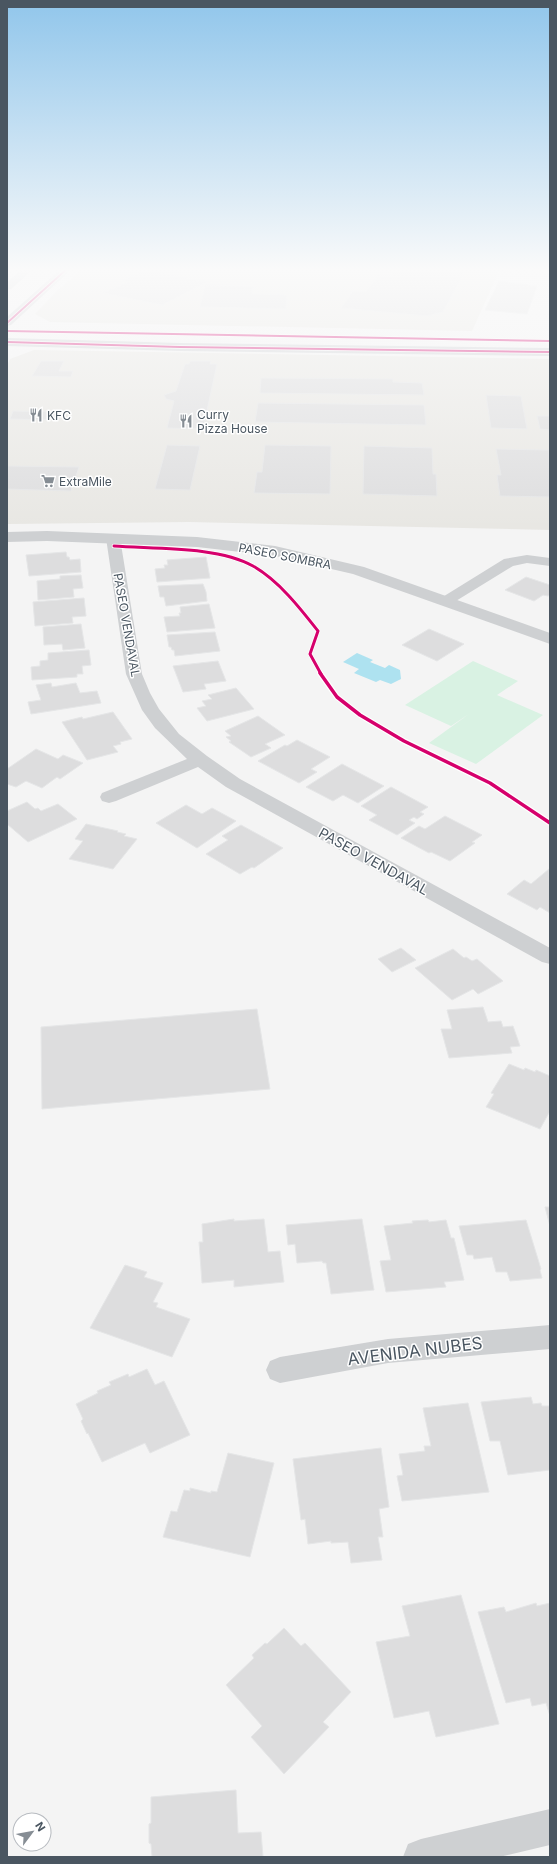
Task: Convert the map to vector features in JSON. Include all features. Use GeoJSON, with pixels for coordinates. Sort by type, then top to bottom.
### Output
{"type":"FeatureCollection","features":[{"type":"Feature","properties":{"kind":"street","name":"PASEO SOMBRA"},"geometry":{"type":"LineString","coordinates":[[7,537],[47,536],[197,542],[275,551],[358,570],[550,639]]}},
{"type":"Feature","properties":{"kind":"street","name":"PASEO VENDAVAL"},"geometry":{"type":"LineString","coordinates":[[113,538],[134,674],[140,693],[152,715],[170,736],[199,760],[240,787],[550,957]]}},
{"type":"Feature","properties":{"kind":"street"},"geometry":{"type":"LineString","coordinates":[[446,602],[509,562],[527,559],[550,562]]}},
{"type":"Feature","properties":{"kind":"street"},"geometry":{"type":"LineString","coordinates":[[109,797],[199,760]]}},
{"type":"Feature","properties":{"kind":"street","name":"AVENIDA NUBES"},"geometry":{"type":"LineString","coordinates":[[280,1370],[388,1352],[550,1337]]}},
{"type":"Feature","properties":{"kind":"street"},"geometry":{"type":"LineString","coordinates":[[421,1857],[550,1827]]}},
{"type":"Feature","properties":{"kind":"shaded area"},"geometry":{"type":"Polygon","coordinates":[[[23,354],[263,354],[550,359],[550,530],[189,522],[7,524],[7,366],[10,359],[23,354]]]}},
{"type":"Feature","properties":{"kind":"green space"},"geometry":{"type":"Polygon","coordinates":[[[473,661],[518,681],[497,695],[543,715],[476,764],[429,743],[469,714],[451,726],[405,705],[473,661]]]}},
{"type":"Feature","properties":{"kind":"water"},"geometry":{"type":"Polygon","coordinates":[[[357,653],[373,660],[370,662],[385,668],[389,665],[400,670],[401,679],[391,684],[380,680],[376,682],[354,673],[359,669],[343,662],[357,653]]]}},
{"type":"Feature","properties":{"kind":"building"},"geometry":{"type":"Polygon","coordinates":[[[41,361],[64,361],[59,371],[73,371],[71,377],[32,376],[41,361]]]}},
{"type":"Feature","properties":{"kind":"building"},"geometry":{"type":"Polygon","coordinates":[[[190,361],[211,361],[210,364],[217,364],[203,429],[167,428],[174,401],[166,399],[164,395],[176,391],[185,364],[189,364],[190,361]]]}},
{"type":"Feature","properties":{"kind":"building"},"geometry":{"type":"Polygon","coordinates":[[[261,378],[393,379],[393,382],[422,383],[424,395],[260,393],[261,378]]]}},
{"type":"Feature","properties":{"kind":"building"},"geometry":{"type":"Polygon","coordinates":[[[486,395],[521,396],[527,429],[491,428],[486,395]]]}},
{"type":"Feature","properties":{"kind":"building"},"geometry":{"type":"Polygon","coordinates":[[[258,403],[424,405],[426,425],[255,422],[258,403]]]}},
{"type":"Feature","properties":{"kind":"building","name":"KFC"},"geometry":{"type":"Polygon","coordinates":[[[13,411],[62,412],[58,420],[10,419],[13,411]]]}},
{"type":"Feature","properties":{"kind":"building"},"geometry":{"type":"Polygon","coordinates":[[[537,416],[550,416],[550,430],[540,429],[537,416]]]}},
{"type":"Feature","properties":{"kind":"building"},"geometry":{"type":"Polygon","coordinates":[[[167,445],[200,446],[190,490],[155,489],[167,445]]]}},
{"type":"Feature","properties":{"kind":"building"},"geometry":{"type":"Polygon","coordinates":[[[265,445],[331,446],[330,494],[254,493],[257,472],[262,472],[265,445]]]}},
{"type":"Feature","properties":{"kind":"building"},"geometry":{"type":"Polygon","coordinates":[[[364,446],[432,448],[433,474],[436,474],[437,496],[363,494],[364,446]]]}},
{"type":"Feature","properties":{"kind":"building"},"geometry":{"type":"Polygon","coordinates":[[[496,449],[549,450],[550,497],[500,496],[497,475],[501,475],[496,449]]]}},
{"type":"Feature","properties":{"kind":"building"},"geometry":{"type":"Polygon","coordinates":[[[8,466],[79,467],[71,491],[7,489],[8,466]]]}},
{"type":"Feature","properties":{"kind":"building"},"geometry":{"type":"Polygon","coordinates":[[[66,552],[67,557],[69,557],[70,560],[80,559],[81,572],[29,576],[26,555],[66,552]]]}},
{"type":"Feature","properties":{"kind":"building"},"geometry":{"type":"Polygon","coordinates":[[[206,557],[210,578],[157,582],[155,569],[165,568],[164,565],[168,565],[167,560],[206,557]]]}},
{"type":"Feature","properties":{"kind":"building"},"geometry":{"type":"Polygon","coordinates":[[[81,575],[83,588],[73,589],[74,597],[38,600],[37,581],[60,579],[60,576],[81,575]]]}},
{"type":"Feature","properties":{"kind":"building"},"geometry":{"type":"Polygon","coordinates":[[[526,577],[550,585],[550,595],[543,595],[534,601],[505,590],[526,577]]]}},
{"type":"Feature","properties":{"kind":"building"},"geometry":{"type":"Polygon","coordinates":[[[203,584],[207,601],[166,606],[164,597],[160,597],[158,586],[203,584]]]}},
{"type":"Feature","properties":{"kind":"building"},"geometry":{"type":"Polygon","coordinates":[[[84,598],[86,616],[72,617],[73,623],[35,626],[33,602],[84,598]]]}},
{"type":"Feature","properties":{"kind":"building"},"geometry":{"type":"Polygon","coordinates":[[[209,604],[215,628],[167,632],[164,617],[180,616],[180,607],[209,604]]]}},
{"type":"Feature","properties":{"kind":"building"},"geometry":{"type":"Polygon","coordinates":[[[81,624],[85,648],[63,650],[62,644],[44,645],[43,627],[81,624]]]}},
{"type":"Feature","properties":{"kind":"building"},"geometry":{"type":"Polygon","coordinates":[[[429,629],[464,644],[437,661],[402,645],[429,629]]]}},
{"type":"Feature","properties":{"kind":"building"},"geometry":{"type":"Polygon","coordinates":[[[215,632],[220,651],[175,656],[174,650],[169,647],[167,635],[215,632]]]}},
{"type":"Feature","properties":{"kind":"building"},"geometry":{"type":"Polygon","coordinates":[[[89,650],[91,665],[82,666],[83,674],[77,674],[77,677],[32,680],[31,667],[40,666],[40,661],[48,660],[48,653],[89,650]]]}},
{"type":"Feature","properties":{"kind":"building"},"geometry":{"type":"Polygon","coordinates":[[[218,661],[226,681],[204,684],[206,689],[183,692],[173,666],[218,661]]]}},
{"type":"Feature","properties":{"kind":"building"},"geometry":{"type":"Polygon","coordinates":[[[51,683],[52,687],[76,683],[80,693],[97,691],[101,703],[31,714],[28,702],[41,700],[36,685],[51,683]]]}},
{"type":"Feature","properties":{"kind":"building"},"geometry":{"type":"Polygon","coordinates":[[[236,688],[254,709],[207,721],[197,708],[206,706],[202,701],[212,699],[208,695],[236,688]]]}},
{"type":"Feature","properties":{"kind":"building"},"geometry":{"type":"Polygon","coordinates":[[[113,712],[132,739],[120,742],[121,744],[113,746],[118,752],[87,760],[62,722],[113,712]]]}},
{"type":"Feature","properties":{"kind":"building"},"geometry":{"type":"Polygon","coordinates":[[[258,716],[285,735],[265,744],[271,748],[251,757],[229,742],[231,741],[226,737],[231,736],[225,731],[258,716]]]}},
{"type":"Feature","properties":{"kind":"building"},"geometry":{"type":"Polygon","coordinates":[[[297,740],[330,757],[311,769],[317,772],[299,783],[258,761],[285,745],[287,746],[297,740]]]}},
{"type":"Feature","properties":{"kind":"building"},"geometry":{"type":"Polygon","coordinates":[[[36,749],[58,759],[63,755],[83,763],[60,779],[57,777],[42,788],[26,781],[16,787],[7,784],[7,769],[36,749]]]}},
{"type":"Feature","properties":{"kind":"building"},"geometry":{"type":"Polygon","coordinates":[[[342,764],[384,786],[358,803],[343,795],[333,801],[306,787],[342,764]]]}},
{"type":"Feature","properties":{"kind":"building"},"geometry":{"type":"Polygon","coordinates":[[[391,787],[428,807],[420,812],[424,814],[417,819],[414,817],[409,820],[415,823],[397,835],[369,820],[377,815],[361,806],[391,787]]]}},
{"type":"Feature","properties":{"kind":"building"},"geometry":{"type":"Polygon","coordinates":[[[27,802],[35,809],[38,808],[41,811],[58,804],[77,819],[28,842],[7,824],[7,811],[27,802]]]}},
{"type":"Feature","properties":{"kind":"building"},"geometry":{"type":"Polygon","coordinates":[[[186,805],[202,814],[212,808],[236,821],[197,848],[156,823],[186,805]]]}},
{"type":"Feature","properties":{"kind":"building"},"geometry":{"type":"Polygon","coordinates":[[[445,816],[482,835],[472,842],[475,843],[450,861],[431,852],[429,853],[401,838],[419,826],[425,829],[445,816]]]}},
{"type":"Feature","properties":{"kind":"building"},"geometry":{"type":"Polygon","coordinates":[[[86,824],[118,831],[117,832],[126,834],[124,836],[137,839],[113,869],[69,859],[83,841],[75,839],[86,824]]]}},
{"type":"Feature","properties":{"kind":"building"},"geometry":{"type":"Polygon","coordinates":[[[241,825],[283,848],[254,868],[252,867],[240,874],[206,854],[228,840],[222,836],[241,825]]]}},
{"type":"Feature","properties":{"kind":"building"},"geometry":{"type":"Polygon","coordinates":[[[549,869],[550,913],[540,907],[537,910],[507,894],[524,880],[531,884],[549,869]]]}},
{"type":"Feature","properties":{"kind":"building"},"geometry":{"type":"Polygon","coordinates":[[[401,948],[416,960],[392,972],[378,959],[401,948]]]}},
{"type":"Feature","properties":{"kind":"building"},"geometry":{"type":"Polygon","coordinates":[[[453,949],[464,958],[466,957],[472,961],[477,959],[503,981],[478,994],[473,989],[452,1000],[415,968],[453,949]]]}},
{"type":"Feature","properties":{"kind":"building"},"geometry":{"type":"Polygon","coordinates":[[[483,1007],[488,1022],[501,1021],[503,1027],[513,1026],[520,1046],[510,1047],[512,1053],[449,1058],[441,1029],[452,1029],[447,1010],[483,1007]]]}},
{"type":"Feature","properties":{"kind":"building"},"geometry":{"type":"Polygon","coordinates":[[[257,1009],[270,1089],[42,1109],[41,1027],[257,1009]]]}},
{"type":"Feature","properties":{"kind":"building"},"geometry":{"type":"Polygon","coordinates":[[[509,1064],[524,1070],[525,1068],[535,1072],[536,1070],[550,1076],[550,1111],[540,1129],[486,1107],[494,1094],[491,1093],[509,1064]]]}},
{"type":"Feature","properties":{"kind":"building"},"geometry":{"type":"Polygon","coordinates":[[[545,1207],[550,1207],[550,1226],[545,1207]]]}},
{"type":"Feature","properties":{"kind":"building"},"geometry":{"type":"Polygon","coordinates":[[[234,1219],[234,1221],[264,1219],[268,1252],[280,1251],[284,1282],[234,1287],[234,1280],[202,1283],[199,1242],[203,1242],[202,1224],[234,1219]]]}},
{"type":"Feature","properties":{"kind":"building"},"geometry":{"type":"Polygon","coordinates":[[[362,1219],[374,1290],[331,1294],[326,1263],[323,1263],[322,1261],[297,1263],[295,1244],[288,1245],[286,1225],[362,1219]]]}},
{"type":"Feature","properties":{"kind":"building"},"geometry":{"type":"Polygon","coordinates":[[[428,1220],[429,1222],[446,1220],[451,1238],[454,1238],[464,1280],[444,1282],[446,1287],[386,1292],[380,1261],[391,1260],[384,1226],[428,1220]]]}},
{"type":"Feature","properties":{"kind":"building"},"geometry":{"type":"Polygon","coordinates":[[[526,1220],[541,1269],[542,1278],[510,1281],[507,1272],[496,1272],[492,1257],[474,1259],[473,1255],[467,1255],[459,1226],[526,1220]]]}},
{"type":"Feature","properties":{"kind":"building"},"geometry":{"type":"Polygon","coordinates":[[[125,1265],[147,1272],[144,1277],[163,1283],[153,1302],[158,1303],[156,1307],[190,1319],[172,1357],[90,1328],[125,1265]]]}},
{"type":"Feature","properties":{"kind":"building"},"geometry":{"type":"Polygon","coordinates":[[[147,1369],[155,1385],[164,1381],[190,1435],[150,1453],[145,1443],[102,1462],[81,1421],[83,1419],[76,1404],[98,1393],[97,1391],[111,1385],[109,1382],[128,1374],[129,1377],[147,1369]]]}},
{"type":"Feature","properties":{"kind":"building"},"geometry":{"type":"Polygon","coordinates":[[[531,1397],[533,1404],[541,1403],[542,1406],[550,1406],[550,1470],[508,1475],[500,1441],[490,1441],[481,1402],[531,1397]]]}},
{"type":"Feature","properties":{"kind":"building"},"geometry":{"type":"Polygon","coordinates":[[[468,1403],[489,1492],[402,1501],[397,1476],[403,1475],[399,1454],[425,1451],[424,1446],[431,1446],[423,1408],[468,1403]]]}},
{"type":"Feature","properties":{"kind":"building"},"geometry":{"type":"Polygon","coordinates":[[[381,1448],[389,1507],[379,1509],[383,1537],[378,1537],[382,1560],[351,1563],[348,1542],[331,1543],[331,1541],[308,1544],[305,1519],[301,1520],[293,1459],[381,1448]]]}},
{"type":"Feature","properties":{"kind":"building"},"geometry":{"type":"Polygon","coordinates":[[[228,1453],[274,1463],[250,1557],[163,1537],[171,1511],[177,1512],[184,1490],[190,1491],[190,1488],[211,1493],[211,1491],[217,1492],[228,1453]]]}},
{"type":"Feature","properties":{"kind":"building"},"geometry":{"type":"Polygon","coordinates":[[[461,1595],[499,1724],[436,1737],[429,1711],[394,1718],[376,1642],[410,1636],[402,1606],[461,1595]]]}},
{"type":"Feature","properties":{"kind":"building"},"geometry":{"type":"Polygon","coordinates":[[[536,1603],[537,1606],[550,1603],[550,1716],[546,1703],[532,1706],[530,1698],[506,1703],[478,1612],[504,1607],[506,1612],[536,1603]]]}},
{"type":"Feature","properties":{"kind":"building"},"geometry":{"type":"Polygon","coordinates":[[[284,1628],[301,1646],[305,1643],[351,1692],[323,1722],[329,1727],[284,1774],[251,1737],[262,1726],[226,1685],[254,1658],[252,1655],[265,1643],[267,1644],[284,1628]]]}},
{"type":"Feature","properties":{"kind":"building"},"geometry":{"type":"Polygon","coordinates":[[[236,1790],[238,1833],[261,1832],[263,1857],[152,1857],[151,1844],[149,1843],[151,1797],[236,1790]]]}},
{"type":"Feature","properties":{"kind":"cycle path"},"geometry":{"type":"LineString","coordinates":[[114,546],[206,553],[240,560],[253,566],[288,596],[318,631],[310,654],[325,682],[337,697],[360,715],[404,741],[490,783],[550,823]]}},
{"type":"Feature","properties":{"kind":"place","name":"KFC"},"geometry":{"type":"Point","coordinates":[36,415]}},
{"type":"Feature","properties":{"kind":"place","name":"Curry Pizza House"},"geometry":{"type":"Point","coordinates":[186,421]}},
{"type":"Feature","properties":{"kind":"place","name":"ExtraMile"},"geometry":{"type":"Point","coordinates":[48,481]}}]}
